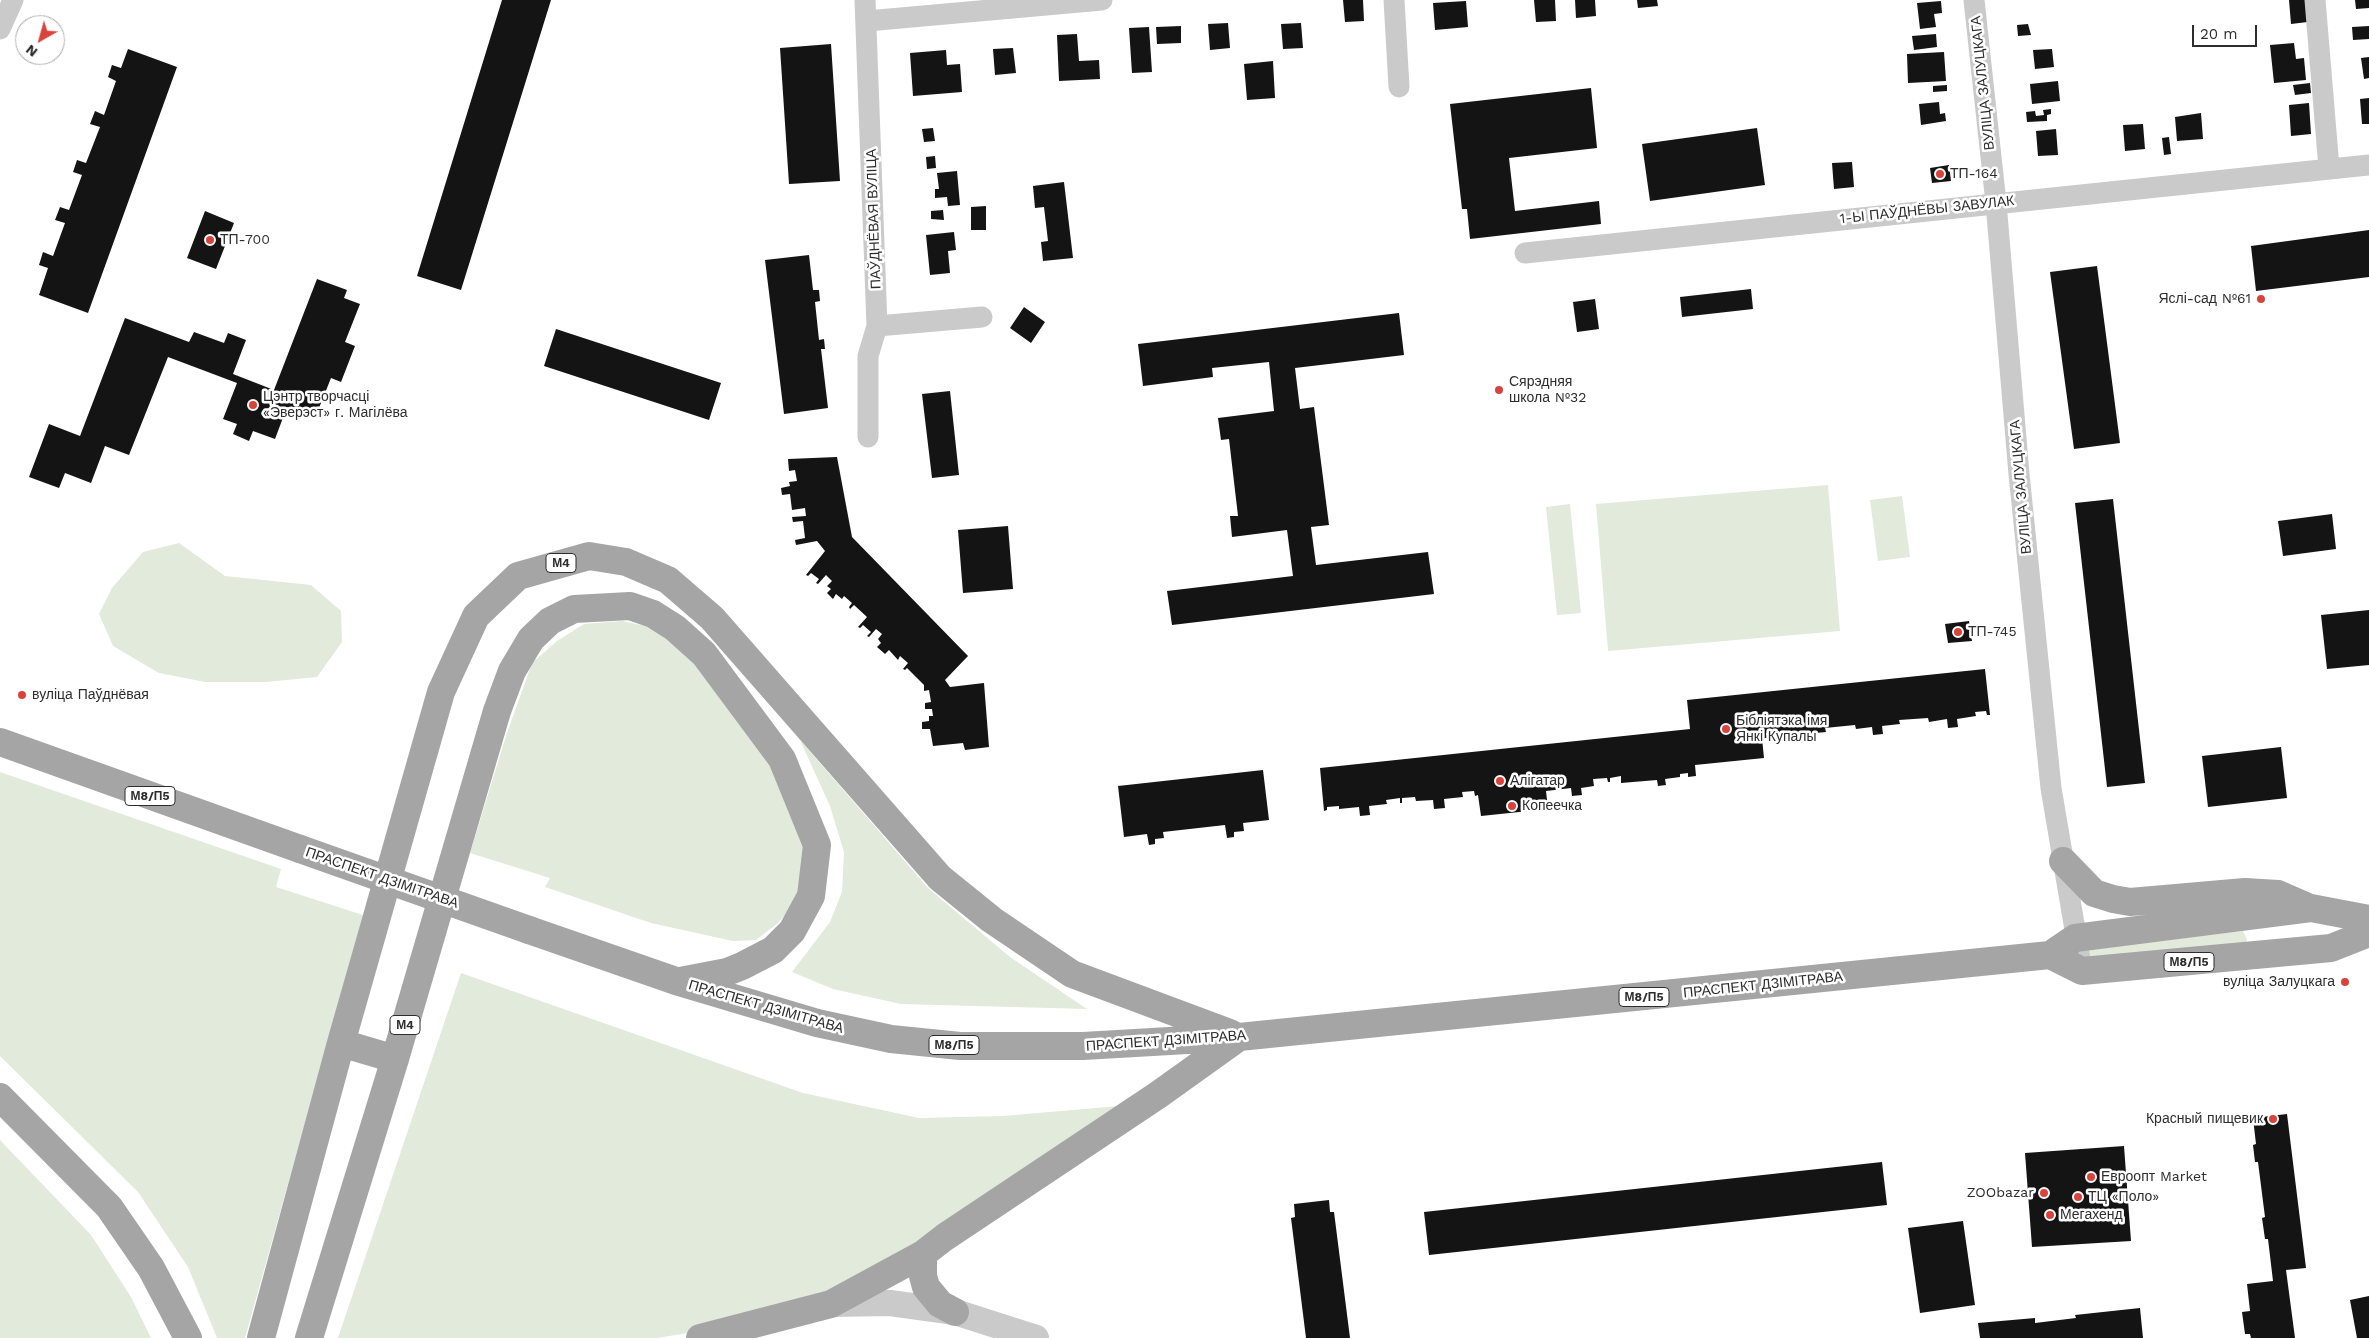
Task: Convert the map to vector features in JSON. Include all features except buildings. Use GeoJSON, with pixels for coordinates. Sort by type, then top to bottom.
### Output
{"type":"FeatureCollection","features":[{"type":"Feature","properties":{"kind":"main road","name":"М4"},"geometry":{"type":"LineString","coordinates":[[261,1338],[341,1043],[440,692],[476,616],[518,576],[589,556],[626,562],[668,580],[712,618],[940,878],[992,920],[1072,974],[1239,1037]]}},
{"type":"Feature","properties":{"kind":"main road","name":"М4"},"geometry":{"type":"LineString","coordinates":[[308,1338],[395,1060],[494,721],[512,671],[531,639],[550,621],[574,609],[630,606],[653,614],[675,628],[704,654],[782,759],[817,845],[812,896],[792,931],[773,950],[728,972],[676,982]]}},
{"type":"Feature","properties":{"kind":"main road","name":"ПРАСПЕКТ ДЗІМІТРАВА"},"geometry":{"type":"LineString","coordinates":[[0,742],[676,982],[818,1023],[891,1038],[960,1046],[1083,1046],[1239,1037],[2050,955]]}},
{"type":"Feature","properties":{"kind":"main road"},"geometry":{"type":"LineString","coordinates":[[2063,861],[2094,892],[2113,899],[2130,902],[2244,892],[2278,894],[2311,908],[2369,919]]}},
{"type":"Feature","properties":{"kind":"main road"},"geometry":{"type":"LineString","coordinates":[[2082,971],[2050,955],[2075,938],[2311,908]]}},
{"type":"Feature","properties":{"kind":"main road","name":"М8/П5"},"geometry":{"type":"LineString","coordinates":[[2082,971],[2331,948],[2369,933]]}},
{"type":"Feature","properties":{"kind":"main road"},"geometry":{"type":"LineString","coordinates":[[700,1338],[831,1304],[923,1254],[945,1237],[1158,1095],[1239,1037]]}},
{"type":"Feature","properties":{"kind":"main road"},"geometry":{"type":"LineString","coordinates":[[341,1043],[395,1060]]}},
{"type":"Feature","properties":{"kind":"main road"},"geometry":{"type":"LineString","coordinates":[[0,1097],[109,1207],[152,1268],[188,1338]]}},
{"type":"Feature","properties":{"kind":"main road"},"geometry":{"type":"LineString","coordinates":[[923,1254],[923,1276],[926,1287],[940,1304],[955,1312]]}},
{"type":"Feature","properties":{"kind":"street"},"geometry":{"type":"LineString","coordinates":[[0,29],[13,0]]}},
{"type":"Feature","properties":{"kind":"street","name":"ПАЎДНЁВАЯ ВУЛІЦА"},"geometry":{"type":"LineString","coordinates":[[865,0],[877,326],[868,356],[868,437]]}},
{"type":"Feature","properties":{"kind":"street"},"geometry":{"type":"LineString","coordinates":[[867,21],[1102,0]]}},
{"type":"Feature","properties":{"kind":"street"},"geometry":{"type":"LineString","coordinates":[[1394,0],[1399,87]]}},
{"type":"Feature","properties":{"kind":"street","name":"ВУЛІЦА ЗАЛУЦКАГА"},"geometry":{"type":"LineString","coordinates":[[1974,0],[1996,203],[2019,474],[2050,788],[2082,971]]}},
{"type":"Feature","properties":{"kind":"street"},"geometry":{"type":"LineString","coordinates":[[2315,0],[2329,168]]}},
{"type":"Feature","properties":{"kind":"street","name":"1-Ы ПАЎДНЁВЫ ЗАВУЛАК"},"geometry":{"type":"LineString","coordinates":[[1525,253],[2369,165]]}},
{"type":"Feature","properties":{"kind":"street"},"geometry":{"type":"LineString","coordinates":[[877,326],[982,317]]}},
{"type":"Feature","properties":{"kind":"street"},"geometry":{"type":"LineString","coordinates":[[831,1304],[890,1303],[955,1312],[1036,1338]]}},
{"type":"Feature","properties":{"kind":"green space"},"geometry":{"type":"Polygon","coordinates":[[[1828,485],[1840,631],[1608,651],[1596,504],[1828,485]]]}},
{"type":"Feature","properties":{"kind":"green space"},"geometry":{"type":"Polygon","coordinates":[[[1902,496],[1910,557],[1878,561],[1870,500],[1902,496]]]}},
{"type":"Feature","properties":{"kind":"green space"},"geometry":{"type":"Polygon","coordinates":[[[1570,504],[1581,613],[1557,615],[1546,507],[1570,504]]]}},
{"type":"Feature","properties":{"kind":"green space"},"geometry":{"type":"Polygon","coordinates":[[[179,543],[225,576],[311,585],[341,611],[342,642],[317,677],[266,682],[205,682],[159,673],[113,646],[99,614],[112,588],[143,552],[179,543]]]}},
{"type":"Feature","properties":{"kind":"green space"},"geometry":{"type":"Polygon","coordinates":[[[622,621],[655,628],[702,666],[796,803],[809,847],[796,902],[778,923],[756,940],[733,941],[651,923],[545,887],[550,878],[470,853],[507,733],[532,663],[557,641],[584,624],[622,621]]]}},
{"type":"Feature","properties":{"kind":"green space"},"geometry":{"type":"Polygon","coordinates":[[[800,740],[928,888],[1010,957],[1087,1009],[901,1004],[833,989],[792,972],[830,922],[842,892],[844,852],[830,806],[800,740]]]}},
{"type":"Feature","properties":{"kind":"green space"},"geometry":{"type":"Polygon","coordinates":[[[0,772],[281,869],[276,887],[363,915],[245,1338],[217,1338],[188,1267],[138,1192],[0,1056],[0,772]]]}},
{"type":"Feature","properties":{"kind":"green space"},"geometry":{"type":"Polygon","coordinates":[[[2243,931],[2247,939],[2245,947],[2091,962],[2086,951],[2093,946],[2243,931]]]}},
{"type":"Feature","properties":{"kind":"green space"},"geometry":{"type":"Polygon","coordinates":[[[461,973],[803,1093],[919,1118],[1003,1116],[1119,1106],[911,1248],[822,1296],[737,1325],[657,1338],[338,1338],[461,973]]]}},
{"type":"Feature","properties":{"kind":"green space"},"geometry":{"type":"Polygon","coordinates":[[[0,1140],[91,1235],[131,1297],[151,1338],[0,1338],[0,1140]]]}},
{"type":"Feature","properties":{"kind":"place","name":"ТП-164"},"geometry":{"type":"Point","coordinates":[1940,174]}},
{"type":"Feature","properties":{"kind":"place","name":"ТП-700"},"geometry":{"type":"Point","coordinates":[210,240]}},
{"type":"Feature","properties":{"kind":"place","name":"Яслі-сад №61"},"geometry":{"type":"Point","coordinates":[2261,299]}},
{"type":"Feature","properties":{"kind":"place","name":"Сярэдняя школа №32"},"geometry":{"type":"Point","coordinates":[1499,390]}},
{"type":"Feature","properties":{"kind":"place","name":"Цэнтр творчасці «Эверэст» г. Магілёва"},"geometry":{"type":"Point","coordinates":[253,405]}},
{"type":"Feature","properties":{"kind":"place","name":"ТП-745"},"geometry":{"type":"Point","coordinates":[1958,632]}},
{"type":"Feature","properties":{"kind":"place","name":"вуліца Паўднёвая"},"geometry":{"type":"Point","coordinates":[22,695]}},
{"type":"Feature","properties":{"kind":"place","name":"Бібліятэка імя Янкі Купалы"},"geometry":{"type":"Point","coordinates":[1726,729]}},
{"type":"Feature","properties":{"kind":"place","name":"Алігатар"},"geometry":{"type":"Point","coordinates":[1500,781]}},
{"type":"Feature","properties":{"kind":"place","name":"Копеечка"},"geometry":{"type":"Point","coordinates":[1512,806]}},
{"type":"Feature","properties":{"kind":"place","name":"вуліца Залуцкага"},"geometry":{"type":"Point","coordinates":[2345,982]}},
{"type":"Feature","properties":{"kind":"place","name":"Красный пищевик"},"geometry":{"type":"Point","coordinates":[2273,1119]}},
{"type":"Feature","properties":{"kind":"place","name":"Евроопт Market"},"geometry":{"type":"Point","coordinates":[2091,1177]}},
{"type":"Feature","properties":{"kind":"place","name":"ZOObazar"},"geometry":{"type":"Point","coordinates":[2044,1193]}},
{"type":"Feature","properties":{"kind":"place","name":"ТЦ «Поло»"},"geometry":{"type":"Point","coordinates":[2078,1197]}},
{"type":"Feature","properties":{"kind":"place","name":"Мегахенд"},"geometry":{"type":"Point","coordinates":[2050,1215]}}]}
